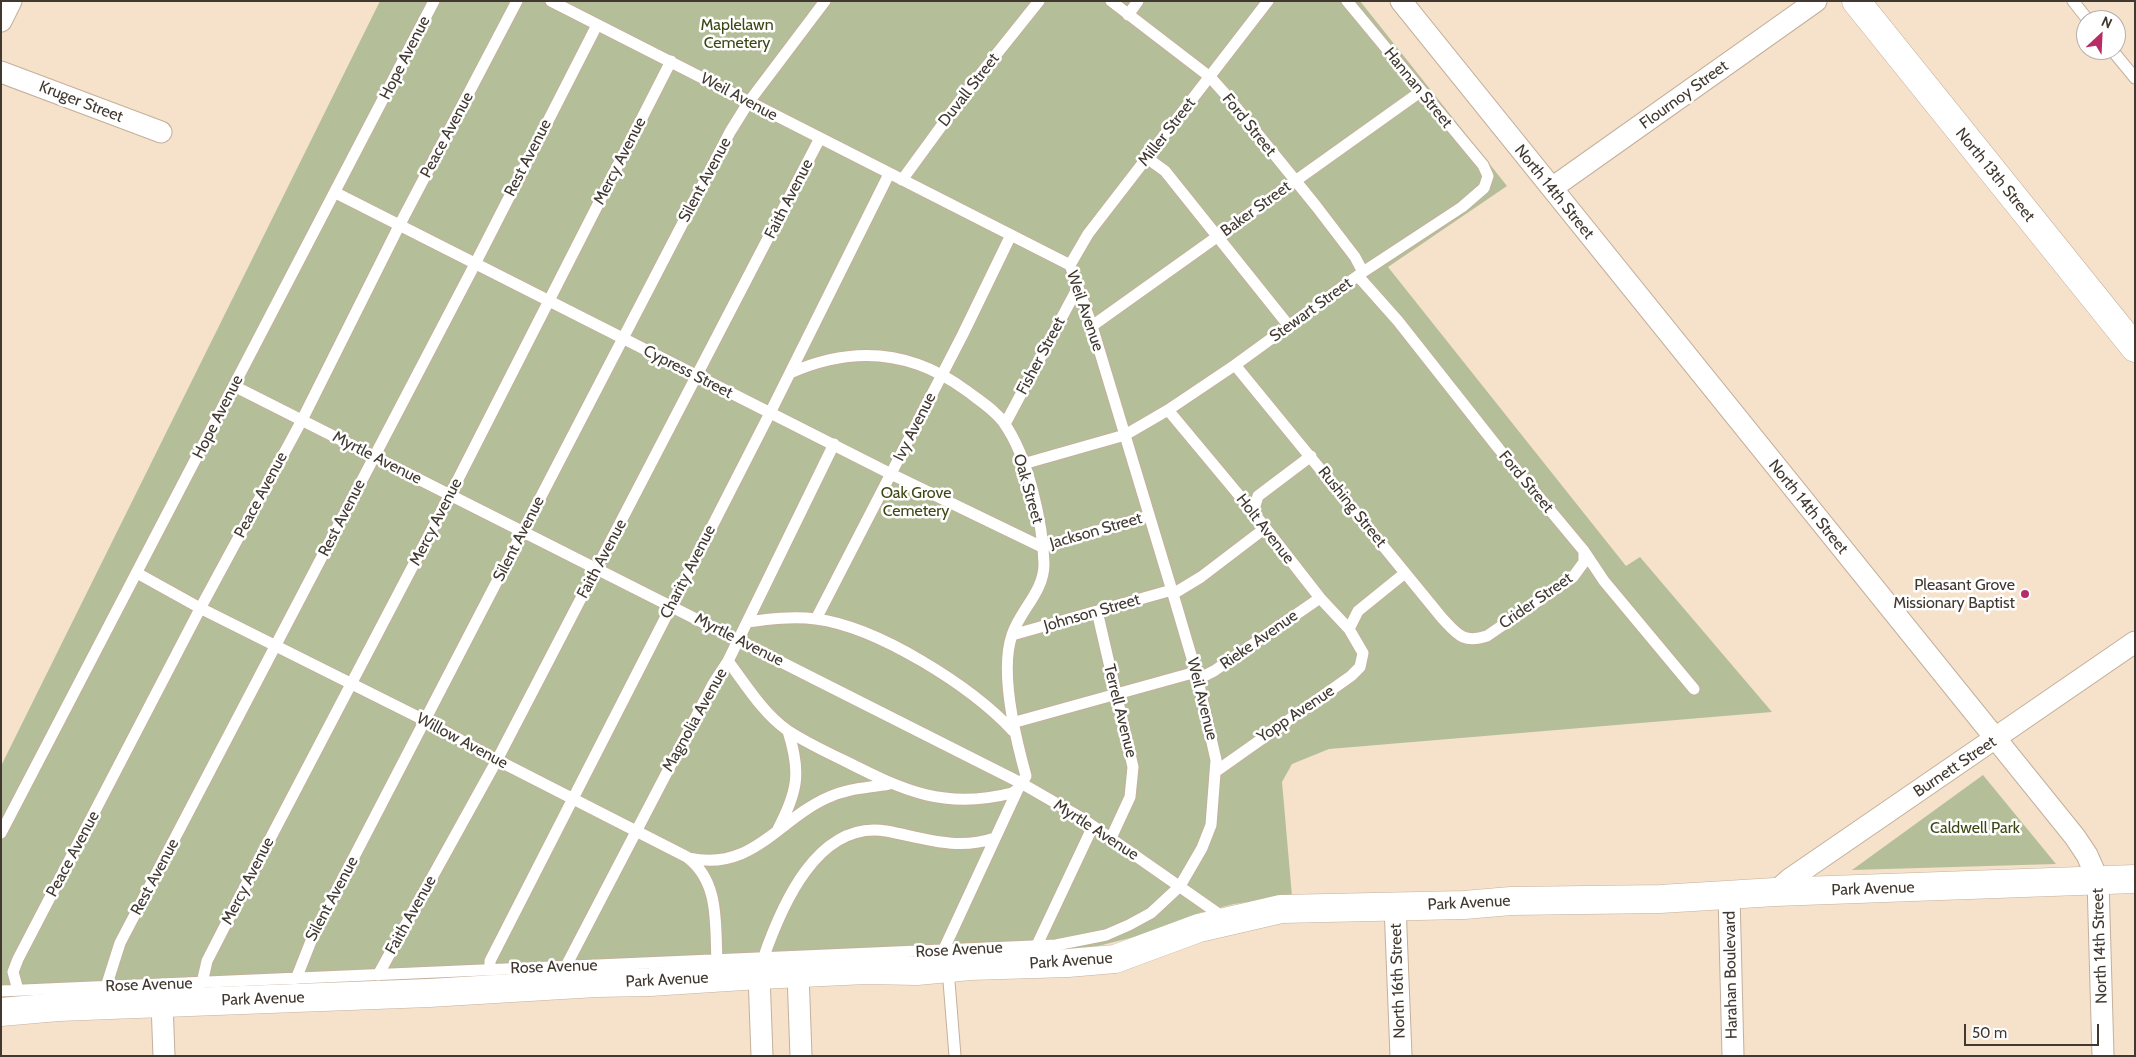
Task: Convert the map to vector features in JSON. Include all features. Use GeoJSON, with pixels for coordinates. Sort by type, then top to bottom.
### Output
{"type":"FeatureCollection","features":[{"type":"Feature","properties":{"kind":"main road","name":"North 13th Street"},"geometry":{"type":"LineString","coordinates":[[1856,1],[2135,348]]}},
{"type":"Feature","properties":{"kind":"main road","name":"Park Avenue"},"geometry":{"type":"LineString","coordinates":[[1,1012],[58,1007],[429,993],[596,983],[650,982],[762,967],[798,973],[945,960],[970,966],[1115,959],[1199,928],[1281,909],[1730,895],[2135,879]]}},
{"type":"Feature","properties":{"kind":"street"},"geometry":{"type":"LineString","coordinates":[[1,21],[11,1]]}},
{"type":"Feature","properties":{"kind":"street","name":"North 14th Street"},"geometry":{"type":"LineString","coordinates":[[1400,1],[1552,188],[1666,333],[1997,738],[2087,855],[2098,880],[2103,1056]]}},
{"type":"Feature","properties":{"kind":"street","name":"Flournoy Street"},"geometry":{"type":"LineString","coordinates":[[1552,188],[1816,1]]}},
{"type":"Feature","properties":{"kind":"street","name":"Kruger Street"},"geometry":{"type":"LineString","coordinates":[[1,72],[161,132]]}},
{"type":"Feature","properties":{"kind":"street","name":"Burnett Street"},"geometry":{"type":"LineString","coordinates":[[1775,892],[2135,642]]}},
{"type":"Feature","properties":{"kind":"street","name":"Harahan Boulevard"},"geometry":{"type":"LineString","coordinates":[[1730,895],[1733,1056]]}},
{"type":"Feature","properties":{"kind":"street","name":"North 16th Street"},"geometry":{"type":"LineString","coordinates":[[1396,905],[1401,1056]]}},
{"type":"Feature","properties":{"kind":"street"},"geometry":{"type":"LineString","coordinates":[[762,967],[762,1056]]}},
{"type":"Feature","properties":{"kind":"street"},"geometry":{"type":"LineString","coordinates":[[798,973],[801,1056]]}},
{"type":"Feature","properties":{"kind":"street"},"geometry":{"type":"LineString","coordinates":[[162,1003],[164,1056]]}},
{"type":"Feature","properties":{"kind":"lane","name":"Hope Avenue"},"geometry":{"type":"LineString","coordinates":[[1,833],[336,193],[434,1]]}},
{"type":"Feature","properties":{"kind":"lane","name":"Peace Avenue"},"geometry":{"type":"LineString","coordinates":[[18,990],[13,972],[18,959],[200,608],[302,420],[399,226],[517,1]]}},
{"type":"Feature","properties":{"kind":"lane","name":"Weil Avenue"},"geometry":{"type":"LineString","coordinates":[[551,1],[1070,265],[1077,289],[1092,326],[1125,435],[1197,676],[1213,742],[1216,760],[1211,825],[1202,848],[1180,886]]}},
{"type":"Feature","properties":{"kind":"lane","name":"Silent Avenue"},"geometry":{"type":"LineString","coordinates":[[296,979],[306,951],[622,339],[748,102],[825,1]]}},
{"type":"Feature","properties":{"kind":"lane","name":"Duvall Street"},"geometry":{"type":"LineString","coordinates":[[902,180],[967,91],[1039,1]]}},
{"type":"Feature","properties":{"kind":"lane","name":"Ford Street"},"geometry":{"type":"LineString","coordinates":[[1111,1],[1210,78],[1355,257],[1361,274],[1499,449],[1584,551],[1604,581],[1694,689]]}},
{"type":"Feature","properties":{"kind":"lane"},"geometry":{"type":"LineString","coordinates":[[1128,15],[1138,1]]}},
{"type":"Feature","properties":{"kind":"lane","name":"Miller Street"},"geometry":{"type":"LineString","coordinates":[[1070,265],[1088,234],[1268,1]]}},
{"type":"Feature","properties":{"kind":"lane","name":"Hannan Street"},"geometry":{"type":"LineString","coordinates":[[1347,1],[1420,92],[1483,165],[1488,176]]}},
{"type":"Feature","properties":{"kind":"lane","name":"Rest Avenue"},"geometry":{"type":"LineString","coordinates":[[106,987],[120,943],[475,264],[597,25]]}},
{"type":"Feature","properties":{"kind":"lane"},"geometry":{"type":"LineString","coordinates":[[2120,60],[2135,78]]}},
{"type":"Feature","properties":{"kind":"lane","name":"Mercy Avenue"},"geometry":{"type":"LineString","coordinates":[[202,983],[208,961],[450,495],[671,61]]}},
{"type":"Feature","properties":{"kind":"lane","name":"Baker Street"},"geometry":{"type":"LineString","coordinates":[[1092,326],[1294,180],[1420,92]]}},
{"type":"Feature","properties":{"kind":"lane","name":"Faith Avenue"},"geometry":{"type":"LineString","coordinates":[[378,976],[497,760],[820,138]]}},
{"type":"Feature","properties":{"kind":"lane"},"geometry":{"type":"LineString","coordinates":[[1147,158],[1165,171],[1289,326]]}},
{"type":"Feature","properties":{"kind":"lane","name":"Charity Avenue"},"geometry":{"type":"LineString","coordinates":[[490,970],[490,961],[770,413],[889,174]]}},
{"type":"Feature","properties":{"kind":"lane","name":"Stewart Street"},"geometry":{"type":"LineString","coordinates":[[1023,464],[1125,435],[1168,410],[1235,365],[1361,274],[1462,207],[1484,188],[1488,176]]}},
{"type":"Feature","properties":{"kind":"lane","name":"Cypress Street"},"geometry":{"type":"LineString","coordinates":[[336,193],[891,474],[1042,547]]}},
{"type":"Feature","properties":{"kind":"lane","name":"Ivy Avenue"},"geometry":{"type":"LineString","coordinates":[[816,619],[1011,235]]}},
{"type":"Feature","properties":{"kind":"lane","name":"Fisher Street"},"geometry":{"type":"LineString","coordinates":[[1005,424],[1077,289]]}},
{"type":"Feature","properties":{"kind":"lane","name":"Oak Street"},"geometry":{"type":"LineString","coordinates":[[790,373],[828,358],[851,354],[912,362],[942,374],[984,403],[1005,424],[1023,464],[1042,547],[1042,579],[1012,635],[1008,652],[1013,727],[1026,776],[1019,786],[995,838],[945,960]]}},
{"type":"Feature","properties":{"kind":"lane","name":"Rushing Street"},"geometry":{"type":"LineString","coordinates":[[1235,365],[1456,633],[1464,639],[1475,640]]}},
{"type":"Feature","properties":{"kind":"lane","name":"Myrtle Avenue"},"geometry":{"type":"LineString","coordinates":[[234,386],[738,639],[1019,786],[1093,826],[1228,921]]}},
{"type":"Feature","properties":{"kind":"lane","name":"Holt Avenue"},"geometry":{"type":"LineString","coordinates":[[1168,410],[1253,512],[1264,529],[1320,598],[1349,629],[1362,648]]}},
{"type":"Feature","properties":{"kind":"lane","name":"Magnolia Avenue"},"geometry":{"type":"LineString","coordinates":[[566,966],[713,684],[728,661],[834,444]]}},
{"type":"Feature","properties":{"kind":"lane"},"geometry":{"type":"LineString","coordinates":[[1253,512],[1258,496],[1311,456]]}},
{"type":"Feature","properties":{"kind":"lane","name":"Jackson Street"},"geometry":{"type":"LineString","coordinates":[[1042,547],[1149,516]]}},
{"type":"Feature","properties":{"kind":"lane","name":"Johnson Street"},"geometry":{"type":"LineString","coordinates":[[1012,635],[1172,592],[1201,578],[1264,529]]}},
{"type":"Feature","properties":{"kind":"lane","name":"Crider Street"},"geometry":{"type":"LineString","coordinates":[[1475,640],[1487,636],[1572,578],[1584,562],[1584,551]]}},
{"type":"Feature","properties":{"kind":"lane","name":"Willow Avenue"},"geometry":{"type":"LineString","coordinates":[[137,573],[200,608],[426,721],[497,760],[687,857],[705,875],[713,896],[717,961]]}},
{"type":"Feature","properties":{"kind":"lane"},"geometry":{"type":"LineString","coordinates":[[1349,629],[1358,611],[1406,573]]}},
{"type":"Feature","properties":{"kind":"lane","name":"Rieke Avenue"},"geometry":{"type":"LineString","coordinates":[[1013,727],[1115,696],[1214,671],[1320,598]]}},
{"type":"Feature","properties":{"kind":"lane","name":"Terrell Avenue"},"geometry":{"type":"LineString","coordinates":[[1097,611],[1115,696],[1129,743],[1134,775],[1130,797],[1111,838]]}},
{"type":"Feature","properties":{"kind":"lane"},"geometry":{"type":"LineString","coordinates":[[747,622],[816,619],[862,632],[925,664],[1013,727]]}},
{"type":"Feature","properties":{"kind":"lane","name":"Yopp Avenue"},"geometry":{"type":"LineString","coordinates":[[1215,772],[1351,676],[1364,659],[1362,648]]}},
{"type":"Feature","properties":{"kind":"lane"},"geometry":{"type":"LineString","coordinates":[[728,661],[759,703],[788,730],[888,784],[924,795],[968,800],[1012,793],[1019,786]]}},
{"type":"Feature","properties":{"kind":"lane"},"geometry":{"type":"LineString","coordinates":[[777,832],[790,805],[796,774],[797,761],[788,730]]}},
{"type":"Feature","properties":{"kind":"lane"},"geometry":{"type":"LineString","coordinates":[[687,857],[716,860],[742,855],[828,797],[854,788],[888,784]]}},
{"type":"Feature","properties":{"kind":"lane"},"geometry":{"type":"LineString","coordinates":[[1036,947],[1093,826]]}},
{"type":"Feature","properties":{"kind":"lane"},"geometry":{"type":"LineString","coordinates":[[762,967],[770,940],[802,873],[819,856],[842,840],[873,830],[958,845],[981,843],[995,838]]}},
{"type":"Feature","properties":{"kind":"lane","name":"Rose Avenue"},"geometry":{"type":"LineString","coordinates":[[1,991],[717,961],[762,967],[945,960],[1080,941],[1106,934],[1151,913],[1180,886]]}},
{"type":"Feature","properties":{"kind":"lane"},"geometry":{"type":"LineString","coordinates":[[945,960],[955,1056]]}},
{"type":"Feature","properties":{"kind":"green space","name":"Oak Grove Cemetery"},"geometry":{"type":"Polygon","coordinates":[[[380,1],[1360,1],[1507,186],[1388,267],[1626,566],[1640,557],[1772,712],[1329,749],[1292,764],[1282,782],[1292,896],[1234,904],[1199,913],[1150,933],[1070,953],[1,1000],[1,766],[380,1]]]}},
{"type":"Feature","properties":{"kind":"green space","name":"Caldwell Park"},"geometry":{"type":"Polygon","coordinates":[[[1983,775],[2056,864],[1852,870],[1983,775]]]}},
{"type":"Feature","properties":{"kind":"place","name":"Pleasant Grove Missionary Baptist"},"geometry":{"type":"Point","coordinates":[2025,594]}},
{"type":"Feature","properties":{"kind":"park label","name":"Maplelawn Cemetery"},"geometry":{"type":"Point","coordinates":[737,34]}}]}
